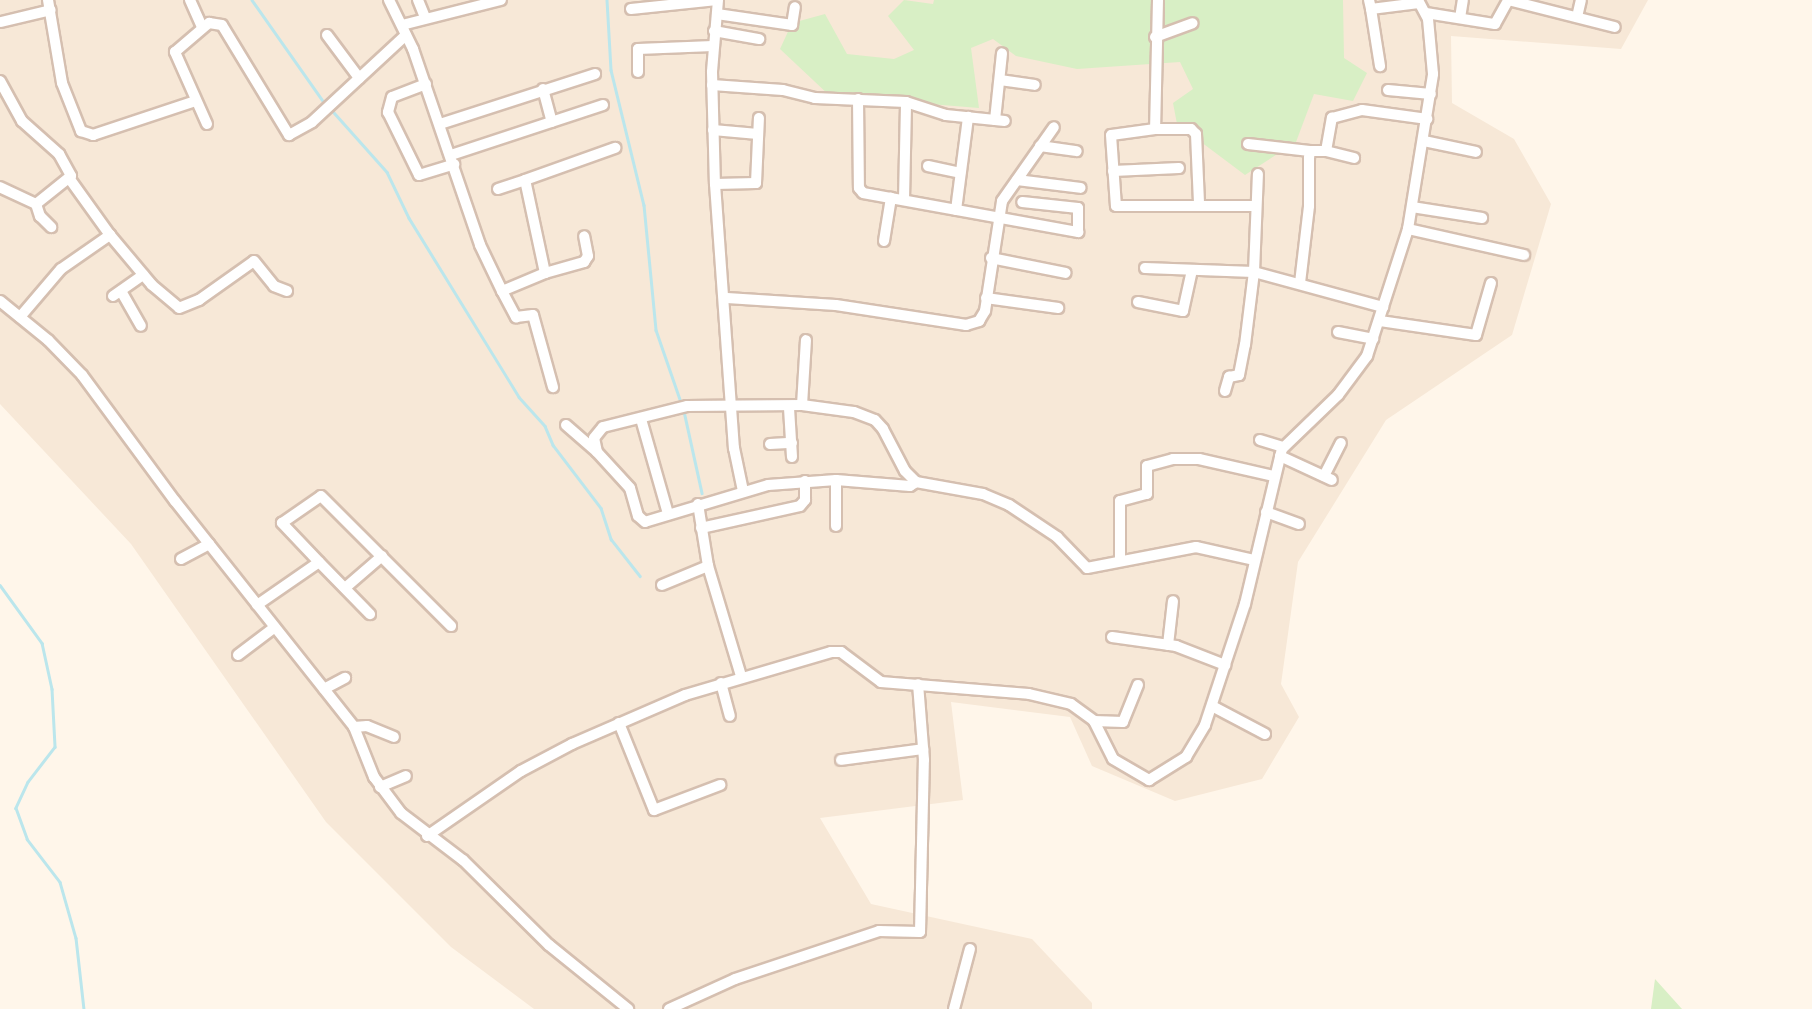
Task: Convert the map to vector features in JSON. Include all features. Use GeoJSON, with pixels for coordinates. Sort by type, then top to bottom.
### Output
{"type":"FeatureCollection","features":[{"type":"Feature","properties":{"kind":"street"},"geometry":{"type":"LineString","coordinates":[[190,0],[202,27]]}},
{"type":"Feature","properties":{"kind":"street"},"geometry":{"type":"LineString","coordinates":[[389,0],[426,84],[480,246],[516,317],[533,315],[553,387]]}},
{"type":"Feature","properties":{"kind":"street"},"geometry":{"type":"LineString","coordinates":[[418,0],[425,17]]}},
{"type":"Feature","properties":{"kind":"street"},"geometry":{"type":"LineString","coordinates":[[207,124],[175,52],[202,27],[220,22],[289,135],[312,122],[359,79],[404,30],[425,17],[501,0]]}},
{"type":"Feature","properties":{"kind":"street"},"geometry":{"type":"LineString","coordinates":[[631,9],[717,0],[712,85],[715,184],[727,298],[731,405],[743,491]]}},
{"type":"Feature","properties":{"kind":"street"},"geometry":{"type":"LineString","coordinates":[[1155,130],[1155,37],[1158,0]]}},
{"type":"Feature","properties":{"kind":"street"},"geometry":{"type":"LineString","coordinates":[[1460,18],[1463,0]]}},
{"type":"Feature","properties":{"kind":"street"},"geometry":{"type":"LineString","coordinates":[[1577,17],[1581,0]]}},
{"type":"Feature","properties":{"kind":"street"},"geometry":{"type":"LineString","coordinates":[[1426,13],[1498,23],[1507,1],[1615,27]]}},
{"type":"Feature","properties":{"kind":"street"},"geometry":{"type":"LineString","coordinates":[[427,836],[521,771],[619,723],[741,676],[839,651],[881,681],[1053,698],[1077,706],[1094,721],[1113,759],[1151,780],[1188,754],[1212,706],[1225,665],[1282,452],[1341,391],[1373,339],[1408,229],[1431,94],[1432,59],[1426,13],[1418,2],[1370,4],[1380,66]]}},
{"type":"Feature","properties":{"kind":"street"},"geometry":{"type":"LineString","coordinates":[[1,22],[49,5],[62,83],[76,123],[88,135],[195,101]]}},
{"type":"Feature","properties":{"kind":"street"},"geometry":{"type":"LineString","coordinates":[[716,14],[792,25],[795,7]]}},
{"type":"Feature","properties":{"kind":"street"},"geometry":{"type":"LineString","coordinates":[[1155,37],[1193,23]]}},
{"type":"Feature","properties":{"kind":"street"},"geometry":{"type":"LineString","coordinates":[[714,32],[759,39]]}},
{"type":"Feature","properties":{"kind":"street"},"geometry":{"type":"LineString","coordinates":[[327,34],[359,79]]}},
{"type":"Feature","properties":{"kind":"street"},"geometry":{"type":"LineString","coordinates":[[638,72],[638,49],[713,46]]}},
{"type":"Feature","properties":{"kind":"street"},"geometry":{"type":"LineString","coordinates":[[712,85],[905,102],[968,117],[1000,121],[1002,53]]}},
{"type":"Feature","properties":{"kind":"street"},"geometry":{"type":"LineString","coordinates":[[440,124],[595,74]]}},
{"type":"Feature","properties":{"kind":"street"},"geometry":{"type":"LineString","coordinates":[[1000,80],[1035,85]]}},
{"type":"Feature","properties":{"kind":"street"},"geometry":{"type":"LineString","coordinates":[[0,81],[22,121],[67,164],[69,178],[110,235],[143,275],[179,307],[199,300],[254,261],[274,286],[287,291]]}},
{"type":"Feature","properties":{"kind":"street"},"geometry":{"type":"LineString","coordinates":[[426,84],[392,97],[388,112],[419,175],[452,160],[603,105]]}},
{"type":"Feature","properties":{"kind":"street"},"geometry":{"type":"LineString","coordinates":[[542,89],[552,122]]}},
{"type":"Feature","properties":{"kind":"street"},"geometry":{"type":"LineString","coordinates":[[1388,90],[1431,94]]}},
{"type":"Feature","properties":{"kind":"street"},"geometry":{"type":"LineString","coordinates":[[858,99],[859,188],[863,193],[1078,232],[1080,209],[1022,202]]}},
{"type":"Feature","properties":{"kind":"street"},"geometry":{"type":"LineString","coordinates":[[904,200],[905,102]]}},
{"type":"Feature","properties":{"kind":"street"},"geometry":{"type":"LineString","coordinates":[[1326,151],[1330,123],[1339,113],[1373,110],[1427,119]]}},
{"type":"Feature","properties":{"kind":"street"},"geometry":{"type":"LineString","coordinates":[[956,210],[968,117]]}},
{"type":"Feature","properties":{"kind":"street"},"geometry":{"type":"LineString","coordinates":[[715,184],[754,185],[759,118]]}},
{"type":"Feature","properties":{"kind":"street"},"geometry":{"type":"LineString","coordinates":[[727,298],[813,303],[966,325],[983,316],[1002,201],[1054,127]]}},
{"type":"Feature","properties":{"kind":"street"},"geometry":{"type":"LineString","coordinates":[[1199,204],[1196,134],[1191,128],[1112,133],[1118,207],[1199,204],[1254,206]]}},
{"type":"Feature","properties":{"kind":"street"},"geometry":{"type":"LineString","coordinates":[[713,130],[758,134]]}},
{"type":"Feature","properties":{"kind":"street"},"geometry":{"type":"LineString","coordinates":[[1424,141],[1476,152]]}},
{"type":"Feature","properties":{"kind":"street"},"geometry":{"type":"LineString","coordinates":[[1248,144],[1326,151],[1354,158]]}},
{"type":"Feature","properties":{"kind":"street"},"geometry":{"type":"LineString","coordinates":[[1040,146],[1077,151]]}},
{"type":"Feature","properties":{"kind":"street"},"geometry":{"type":"LineString","coordinates":[[498,189],[615,148]]}},
{"type":"Feature","properties":{"kind":"street"},"geometry":{"type":"LineString","coordinates":[[1300,283],[1310,206],[1310,151]]}},
{"type":"Feature","properties":{"kind":"street"},"geometry":{"type":"LineString","coordinates":[[928,166],[960,173]]}},
{"type":"Feature","properties":{"kind":"street"},"geometry":{"type":"LineString","coordinates":[[1113,171],[1179,168]]}},
{"type":"Feature","properties":{"kind":"street"},"geometry":{"type":"LineString","coordinates":[[1226,391],[1229,377],[1238,376],[1242,359],[1254,272],[1254,206],[1258,174]]}},
{"type":"Feature","properties":{"kind":"street"},"geometry":{"type":"LineString","coordinates":[[36,204],[69,178]]}},
{"type":"Feature","properties":{"kind":"street"},"geometry":{"type":"LineString","coordinates":[[525,180],[545,273]]}},
{"type":"Feature","properties":{"kind":"street"},"geometry":{"type":"LineString","coordinates":[[1017,180],[1081,188]]}},
{"type":"Feature","properties":{"kind":"street"},"geometry":{"type":"LineString","coordinates":[[0,187],[36,204],[40,216],[51,227]]}},
{"type":"Feature","properties":{"kind":"street"},"geometry":{"type":"LineString","coordinates":[[884,241],[891,198]]}},
{"type":"Feature","properties":{"kind":"street"},"geometry":{"type":"LineString","coordinates":[[1412,207],[1482,218]]}},
{"type":"Feature","properties":{"kind":"street"},"geometry":{"type":"LineString","coordinates":[[1408,229],[1524,255]]}},
{"type":"Feature","properties":{"kind":"street"},"geometry":{"type":"LineString","coordinates":[[20,317],[61,269],[110,235]]}},
{"type":"Feature","properties":{"kind":"street"},"geometry":{"type":"LineString","coordinates":[[502,291],[587,259],[584,236]]}},
{"type":"Feature","properties":{"kind":"street"},"geometry":{"type":"LineString","coordinates":[[991,258],[1066,273]]}},
{"type":"Feature","properties":{"kind":"street"},"geometry":{"type":"LineString","coordinates":[[1144,268],[1254,272],[1300,283],[1328,295],[1384,307]]}},
{"type":"Feature","properties":{"kind":"street"},"geometry":{"type":"LineString","coordinates":[[1138,302],[1183,311],[1192,270]]}},
{"type":"Feature","properties":{"kind":"street"},"geometry":{"type":"LineString","coordinates":[[141,326],[117,293],[143,275]]}},
{"type":"Feature","properties":{"kind":"street"},"geometry":{"type":"LineString","coordinates":[[1380,320],[1476,335],[1491,283]]}},
{"type":"Feature","properties":{"kind":"street"},"geometry":{"type":"LineString","coordinates":[[986,298],[1058,309]]}},
{"type":"Feature","properties":{"kind":"street"},"geometry":{"type":"LineString","coordinates":[[0,301],[82,374],[209,544],[354,727],[380,787],[427,836],[463,860],[550,945],[628,1009]]}},
{"type":"Feature","properties":{"kind":"street"},"geometry":{"type":"LineString","coordinates":[[1338,332],[1373,339]]}},
{"type":"Feature","properties":{"kind":"street"},"geometry":{"type":"LineString","coordinates":[[802,405],[806,340]]}},
{"type":"Feature","properties":{"kind":"street"},"geometry":{"type":"LineString","coordinates":[[597,452],[594,438],[598,430],[687,406],[789,408],[802,405],[864,414],[875,420],[916,482]]}},
{"type":"Feature","properties":{"kind":"street"},"geometry":{"type":"LineString","coordinates":[[789,408],[792,457]]}},
{"type":"Feature","properties":{"kind":"street"},"geometry":{"type":"LineString","coordinates":[[641,419],[668,514]]}},
{"type":"Feature","properties":{"kind":"street"},"geometry":{"type":"LineString","coordinates":[[566,425],[597,452],[630,488],[639,518],[649,521],[743,491],[806,481],[836,480],[910,486],[916,482],[983,494],[1009,505],[1057,537],[1087,568],[1120,558],[1202,547],[1254,560]]}},
{"type":"Feature","properties":{"kind":"street"},"geometry":{"type":"LineString","coordinates":[[1260,440],[1328,478],[1341,443]]}},
{"type":"Feature","properties":{"kind":"street"},"geometry":{"type":"LineString","coordinates":[[770,444],[792,443]]}},
{"type":"Feature","properties":{"kind":"street"},"geometry":{"type":"LineString","coordinates":[[1120,558],[1120,501],[1147,494],[1147,466],[1173,459],[1199,459],[1274,476]]}},
{"type":"Feature","properties":{"kind":"street"},"geometry":{"type":"LineString","coordinates":[[836,480],[836,526]]}},
{"type":"Feature","properties":{"kind":"street"},"geometry":{"type":"LineString","coordinates":[[701,528],[800,506],[805,500],[806,481]]}},
{"type":"Feature","properties":{"kind":"street"},"geometry":{"type":"LineString","coordinates":[[370,614],[282,523],[321,496],[451,626]]}},
{"type":"Feature","properties":{"kind":"street"},"geometry":{"type":"LineString","coordinates":[[698,504],[708,566],[741,676]]}},
{"type":"Feature","properties":{"kind":"street"},"geometry":{"type":"LineString","coordinates":[[1266,512],[1299,524]]}},
{"type":"Feature","properties":{"kind":"street"},"geometry":{"type":"LineString","coordinates":[[181,559],[209,544]]}},
{"type":"Feature","properties":{"kind":"street"},"geometry":{"type":"LineString","coordinates":[[345,588],[382,556]]}},
{"type":"Feature","properties":{"kind":"street"},"geometry":{"type":"LineString","coordinates":[[257,605],[319,562]]}},
{"type":"Feature","properties":{"kind":"street"},"geometry":{"type":"LineString","coordinates":[[662,585],[708,566]]}},
{"type":"Feature","properties":{"kind":"street"},"geometry":{"type":"LineString","coordinates":[[1168,645],[1173,601]]}},
{"type":"Feature","properties":{"kind":"street"},"geometry":{"type":"LineString","coordinates":[[238,655],[275,627]]}},
{"type":"Feature","properties":{"kind":"street"},"geometry":{"type":"LineString","coordinates":[[1112,637],[1168,645],[1225,665]]}},
{"type":"Feature","properties":{"kind":"street"},"geometry":{"type":"LineString","coordinates":[[324,689],[345,678]]}},
{"type":"Feature","properties":{"kind":"street"},"geometry":{"type":"LineString","coordinates":[[721,683],[730,716]]}},
{"type":"Feature","properties":{"kind":"street"},"geometry":{"type":"LineString","coordinates":[[669,1009],[735,979],[879,931],[920,932],[923,749],[918,684]]}},
{"type":"Feature","properties":{"kind":"street"},"geometry":{"type":"LineString","coordinates":[[1094,721],[1123,722],[1138,685]]}},
{"type":"Feature","properties":{"kind":"street"},"geometry":{"type":"LineString","coordinates":[[1212,706],[1265,734]]}},
{"type":"Feature","properties":{"kind":"street"},"geometry":{"type":"LineString","coordinates":[[619,723],[654,810],[720,785]]}},
{"type":"Feature","properties":{"kind":"street"},"geometry":{"type":"LineString","coordinates":[[354,727],[367,726],[394,737]]}},
{"type":"Feature","properties":{"kind":"street"},"geometry":{"type":"LineString","coordinates":[[841,760],[923,749]]}},
{"type":"Feature","properties":{"kind":"street"},"geometry":{"type":"LineString","coordinates":[[380,787],[406,776]]}},
{"type":"Feature","properties":{"kind":"street"},"geometry":{"type":"LineString","coordinates":[[954,1009],[970,949]]}},
{"type":"Feature","properties":{"kind":"shaded area"},"geometry":{"type":"Polygon","coordinates":[[[0,0],[1648,0],[1621,49],[1451,36],[1452,103],[1514,139],[1551,204],[1512,335],[1386,420],[1298,562],[1281,684],[1299,717],[1262,779],[1175,801],[1092,766],[1070,717],[951,702],[963,800],[820,818],[871,904],[1032,939],[1092,1003],[1092,1009],[534,1009],[451,947],[326,822],[131,544],[0,404],[0,0]]]}},
{"type":"Feature","properties":{"kind":"green space"},"geometry":{"type":"Polygon","coordinates":[[[904,0],[933,4],[934,0],[1343,0],[1344,58],[1367,73],[1353,101],[1314,94],[1296,142],[1245,175],[1177,124],[1173,103],[1193,89],[1180,62],[1077,69],[1016,56],[993,39],[971,48],[979,108],[830,96],[780,49],[792,23],[825,14],[847,54],[894,59],[914,50],[888,16],[904,0]]]}},
{"type":"Feature","properties":{"kind":"green space"},"geometry":{"type":"Polygon","coordinates":[[[1655,979],[1682,1009],[1651,1009],[1655,979]]]}},
{"type":"Feature","properties":{"kind":"waterway"},"geometry":{"type":"LineString","coordinates":[[252,0],[325,104]]}},
{"type":"Feature","properties":{"kind":"waterway"},"geometry":{"type":"LineString","coordinates":[[607,0],[611,70],[644,205],[656,330],[682,405]]}},
{"type":"Feature","properties":{"kind":"waterway"},"geometry":{"type":"LineString","coordinates":[[330,108],[387,172],[409,218],[519,397],[545,426],[553,445],[601,508],[611,539],[640,576]]}},
{"type":"Feature","properties":{"kind":"waterway"},"geometry":{"type":"LineString","coordinates":[[684,411],[702,493]]}},
{"type":"Feature","properties":{"kind":"waterway"},"geometry":{"type":"LineString","coordinates":[[0,585],[42,643],[52,689],[55,747],[28,782],[16,808],[27,839],[60,882],[76,938],[84,1009]]}}]}
